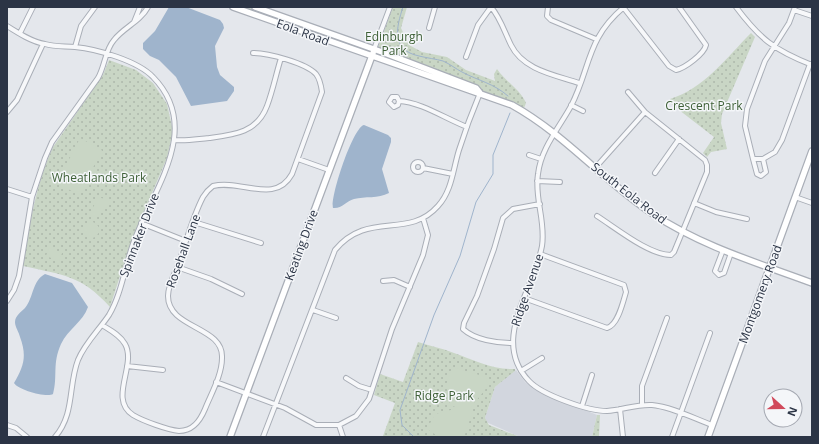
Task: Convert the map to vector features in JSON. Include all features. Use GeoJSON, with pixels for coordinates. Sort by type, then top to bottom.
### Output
{"type":"FeatureCollection","features":[{"type":"Feature","properties":{"kind":"street"},"geometry":{"type":"LineString","coordinates":[[20,33],[32,7]]}},
{"type":"Feature","properties":{"kind":"street"},"geometry":{"type":"LineString","coordinates":[[75,46],[81,26],[95,7]]}},
{"type":"Feature","properties":{"kind":"street"},"geometry":{"type":"LineString","coordinates":[[134,22],[140,7]]}},
{"type":"Feature","properties":{"kind":"street"},"geometry":{"type":"LineString","coordinates":[[7,301],[14,290],[19,276],[32,197],[52,142],[98,78],[114,39],[139,19],[148,7]]}},
{"type":"Feature","properties":{"kind":"street","name":"Eola Road"},"geometry":{"type":"LineString","coordinates":[[234,7],[373,53]]}},
{"type":"Feature","properties":{"kind":"street","name":"Eola Road"},"geometry":{"type":"LineString","coordinates":[[255,7],[373,53]]}},
{"type":"Feature","properties":{"kind":"street"},"geometry":{"type":"LineString","coordinates":[[373,53],[390,7]]}},
{"type":"Feature","properties":{"kind":"street"},"geometry":{"type":"LineString","coordinates":[[429,28],[435,7]]}},
{"type":"Feature","properties":{"kind":"street"},"geometry":{"type":"LineString","coordinates":[[466,57],[478,25],[491,7],[519,58],[530,65],[579,83]]}},
{"type":"Feature","properties":{"kind":"street"},"geometry":{"type":"LineString","coordinates":[[548,7],[546,16],[551,20],[596,39]]}},
{"type":"Feature","properties":{"kind":"street"},"geometry":{"type":"LineString","coordinates":[[624,7],[670,66],[676,70],[704,51],[706,45],[679,7]]}},
{"type":"Feature","properties":{"kind":"street","name":"Ridge Avenue"},"geometry":{"type":"LineString","coordinates":[[624,7],[607,23],[596,39],[571,105],[541,159],[537,181],[543,232],[540,254],[514,327],[512,343],[515,359],[521,371],[531,383],[542,390],[582,406],[602,410],[620,409],[642,405],[659,406],[712,425]]}},
{"type":"Feature","properties":{"kind":"street"},"geometry":{"type":"LineString","coordinates":[[736,7],[756,32],[774,47],[784,54],[811,65],[782,140],[775,152],[763,159],[753,159]]}},
{"type":"Feature","properties":{"kind":"street"},"geometry":{"type":"LineString","coordinates":[[763,159],[766,172],[761,176],[757,174],[746,132],[746,114],[765,61],[789,23],[795,8],[812,16]]}},
{"type":"Feature","properties":{"kind":"street"},"geometry":{"type":"LineString","coordinates":[[7,26],[43,44],[17,100],[7,112]]}},
{"type":"Feature","properties":{"kind":"street","name":"Spinnaker Drive"},"geometry":{"type":"LineString","coordinates":[[43,44],[75,46],[107,55],[144,69],[160,84],[172,106],[175,118],[175,140],[170,160],[141,223],[116,298],[102,324],[78,360],[69,412],[58,436]]}},
{"type":"Feature","properties":{"kind":"street","name":"Rosehall Lane"},"geometry":{"type":"LineString","coordinates":[[102,324],[122,339],[125,344],[128,356],[128,366],[123,393],[126,408],[134,415],[173,430],[187,430],[199,421],[216,382],[222,360],[218,344],[175,314],[169,304],[169,289],[186,241],[203,197],[213,186],[227,184],[270,190],[276,189],[289,180],[320,99],[321,85],[319,79],[311,69],[265,53],[253,53]]}},
{"type":"Feature","properties":{"kind":"street","name":"South Eola Road"},"geometry":{"type":"LineString","coordinates":[[373,53],[474,93],[480,93],[512,105],[539,121],[644,207],[682,232],[723,250],[812,283]]}},
{"type":"Feature","properties":{"kind":"street","name":"Keating Drive"},"geometry":{"type":"LineString","coordinates":[[230,437],[373,53]]}},
{"type":"Feature","properties":{"kind":"street"},"geometry":{"type":"LineString","coordinates":[[175,140],[225,137],[237,135],[247,130],[263,114],[267,106],[281,58]]}},
{"type":"Feature","properties":{"kind":"street"},"geometry":{"type":"LineString","coordinates":[[597,216],[647,248],[665,255],[671,255],[674,252],[707,172],[705,160],[645,112],[628,92]]}},
{"type":"Feature","properties":{"kind":"street"},"geometry":{"type":"LineString","coordinates":[[263,437],[313,310],[332,256],[346,238],[358,231],[370,227],[408,223],[423,218],[442,202],[449,188],[467,127],[480,93]]}},
{"type":"Feature","properties":{"kind":"street"},"geometry":{"type":"LineString","coordinates":[[399,101],[417,104],[446,119],[467,127]]}},
{"type":"Feature","properties":{"kind":"street"},"geometry":{"type":"LineString","coordinates":[[571,105],[583,111]]}},
{"type":"Feature","properties":{"kind":"street"},"geometry":{"type":"LineString","coordinates":[[596,167],[645,112]]}},
{"type":"Feature","properties":{"kind":"street"},"geometry":{"type":"LineString","coordinates":[[655,173],[679,139]]}},
{"type":"Feature","properties":{"kind":"street","name":"Montgomery Road"},"geometry":{"type":"LineString","coordinates":[[708,437],[812,151]]}},
{"type":"Feature","properties":{"kind":"street"},"geometry":{"type":"LineString","coordinates":[[529,155],[541,159]]}},
{"type":"Feature","properties":{"kind":"street"},"geometry":{"type":"LineString","coordinates":[[298,158],[329,170]]}},
{"type":"Feature","properties":{"kind":"street"},"geometry":{"type":"LineString","coordinates":[[423,168],[453,174]]}},
{"type":"Feature","properties":{"kind":"street"},"geometry":{"type":"LineString","coordinates":[[537,181],[560,182]]}},
{"type":"Feature","properties":{"kind":"street"},"geometry":{"type":"LineString","coordinates":[[7,189],[32,197]]}},
{"type":"Feature","properties":{"kind":"street"},"geometry":{"type":"LineString","coordinates":[[795,197],[812,203]]}},
{"type":"Feature","properties":{"kind":"street"},"geometry":{"type":"LineString","coordinates":[[694,203],[716,212],[747,219]]}},
{"type":"Feature","properties":{"kind":"street"},"geometry":{"type":"LineString","coordinates":[[512,343],[496,343],[467,333],[463,329],[464,323],[476,296],[503,218],[513,210],[540,204]]}},
{"type":"Feature","properties":{"kind":"street"},"geometry":{"type":"LineString","coordinates":[[216,382],[275,404],[316,425],[339,426],[353,419],[362,410],[372,390],[392,329],[427,240],[427,232],[423,218]]}},
{"type":"Feature","properties":{"kind":"street"},"geometry":{"type":"LineString","coordinates":[[194,222],[261,244]]}},
{"type":"Feature","properties":{"kind":"street"},"geometry":{"type":"LineString","coordinates":[[141,223],[186,241]]}},
{"type":"Feature","properties":{"kind":"street"},"geometry":{"type":"LineString","coordinates":[[723,250],[715,271],[719,275],[724,272],[731,253]]}},
{"type":"Feature","properties":{"kind":"street"},"geometry":{"type":"LineString","coordinates":[[524,298],[608,328],[612,327],[615,322],[626,292],[624,285],[540,254]]}},
{"type":"Feature","properties":{"kind":"street"},"geometry":{"type":"LineString","coordinates":[[177,267],[211,279],[242,294]]}},
{"type":"Feature","properties":{"kind":"street"},"geometry":{"type":"LineString","coordinates":[[383,281],[394,280],[410,286]]}},
{"type":"Feature","properties":{"kind":"street"},"geometry":{"type":"LineString","coordinates":[[313,310],[336,318]]}},
{"type":"Feature","properties":{"kind":"street"},"geometry":{"type":"LineString","coordinates":[[642,405],[642,386],[667,318]]}},
{"type":"Feature","properties":{"kind":"street"},"geometry":{"type":"LineString","coordinates":[[672,437],[710,333]]}},
{"type":"Feature","properties":{"kind":"street"},"geometry":{"type":"LineString","coordinates":[[521,371],[542,358]]}},
{"type":"Feature","properties":{"kind":"street"},"geometry":{"type":"LineString","coordinates":[[128,366],[163,370]]}},
{"type":"Feature","properties":{"kind":"street"},"geometry":{"type":"LineString","coordinates":[[582,406],[592,375]]}},
{"type":"Feature","properties":{"kind":"street"},"geometry":{"type":"LineString","coordinates":[[346,378],[361,387],[372,390]]}},
{"type":"Feature","properties":{"kind":"street"},"geometry":{"type":"LineString","coordinates":[[620,409],[623,437]]}},
{"type":"Feature","properties":{"kind":"street"},"geometry":{"type":"LineString","coordinates":[[7,425],[19,430],[27,437]]}},
{"type":"Feature","properties":{"kind":"street"},"geometry":{"type":"LineString","coordinates":[[339,426],[343,437]]}},
{"type":"Feature","properties":{"kind":"shaded area"},"geometry":{"type":"Polygon","coordinates":[[[516,370],[525,382],[536,390],[597,415],[592,437],[520,437],[486,422],[485,418],[495,387],[516,370]]]}},
{"type":"Feature","properties":{"kind":"green space"},"geometry":{"type":"Polygon","coordinates":[[[240,7],[248,7],[345,42],[312,32],[240,7]]]}},
{"type":"Feature","properties":{"kind":"green space","name":"Edinburgh Park"},"geometry":{"type":"Polygon","coordinates":[[[393,7],[407,7],[401,28],[409,45],[422,52],[447,57],[466,70],[495,81],[494,74],[497,69],[523,98],[526,103],[524,108],[377,50],[393,7]]]}},
{"type":"Feature","properties":{"kind":"green space","name":"Crescent Park"},"geometry":{"type":"Polygon","coordinates":[[[751,33],[755,37],[722,114],[721,123],[727,149],[711,152],[707,157],[703,153],[714,137],[670,103],[670,99],[694,88],[704,80],[724,62],[751,33]]]}},
{"type":"Feature","properties":{"kind":"green space","name":"Wheatlands Park"},"geometry":{"type":"Polygon","coordinates":[[[109,60],[136,70],[153,83],[167,104],[173,131],[167,158],[131,242],[110,307],[100,296],[80,282],[60,274],[23,266],[37,191],[53,147],[103,75],[109,60]]]}},
{"type":"Feature","properties":{"kind":"green space"},"geometry":{"type":"Polygon","coordinates":[[[80,138],[102,150],[79,195],[57,183],[80,138]]]}},
{"type":"Feature","properties":{"kind":"green space"},"geometry":{"type":"Polygon","coordinates":[[[102,198],[107,201],[108,206],[102,210],[99,216],[94,217],[91,212],[97,199],[102,198]]]}},
{"type":"Feature","properties":{"kind":"green space"},"geometry":{"type":"Polygon","coordinates":[[[88,222],[94,222],[99,227],[97,236],[94,238],[88,238],[83,233],[83,227],[88,222]]]}},
{"type":"Feature","properties":{"kind":"green space"},"geometry":{"type":"Polygon","coordinates":[[[49,248],[62,253],[59,261],[46,256],[49,248]]]}},
{"type":"Feature","properties":{"kind":"green space","name":"Ridge Park"},"geometry":{"type":"Polygon","coordinates":[[[418,342],[491,366],[515,369],[515,371],[495,387],[485,418],[489,425],[520,437],[383,436],[395,403],[374,395],[380,374],[403,382],[418,342]]]}},
{"type":"Feature","properties":{"kind":"green space"},"geometry":{"type":"Polygon","coordinates":[[[452,367],[486,377],[488,386],[468,411],[472,413],[464,437],[439,437],[427,429],[435,414],[458,408],[450,405],[446,385],[452,367]]]}},
{"type":"Feature","properties":{"kind":"green space"},"geometry":{"type":"Polygon","coordinates":[[[597,415],[600,415],[599,437],[592,437],[597,415]]]}},
{"type":"Feature","properties":{"kind":"water"},"geometry":{"type":"Polygon","coordinates":[[[169,7],[186,7],[220,20],[223,24],[224,28],[215,46],[217,67],[220,75],[234,87],[234,91],[227,101],[191,106],[176,77],[159,60],[150,56],[143,49],[143,43],[155,31],[169,7]]]}},
{"type":"Feature","properties":{"kind":"water"},"geometry":{"type":"Polygon","coordinates":[[[364,125],[388,135],[391,138],[382,169],[389,193],[380,196],[354,199],[339,207],[333,208],[335,191],[343,163],[354,137],[359,129],[364,125]]]}},
{"type":"Feature","properties":{"kind":"water"},"geometry":{"type":"Polygon","coordinates":[[[45,274],[72,283],[88,307],[83,317],[67,334],[61,344],[58,351],[53,394],[50,395],[27,391],[14,383],[22,366],[24,355],[15,320],[28,304],[35,285],[45,274]]]}},
{"type":"Feature","properties":{"kind":"waterway"},"geometry":{"type":"LineString","coordinates":[[403,7],[399,23],[398,37],[404,49],[419,56],[443,61],[462,72],[497,88],[508,96]]}},
{"type":"Feature","properties":{"kind":"waterway"},"geometry":{"type":"LineString","coordinates":[[414,437],[402,425],[400,410],[434,315],[460,256],[476,202],[493,174],[493,155],[510,113]]}}]}
